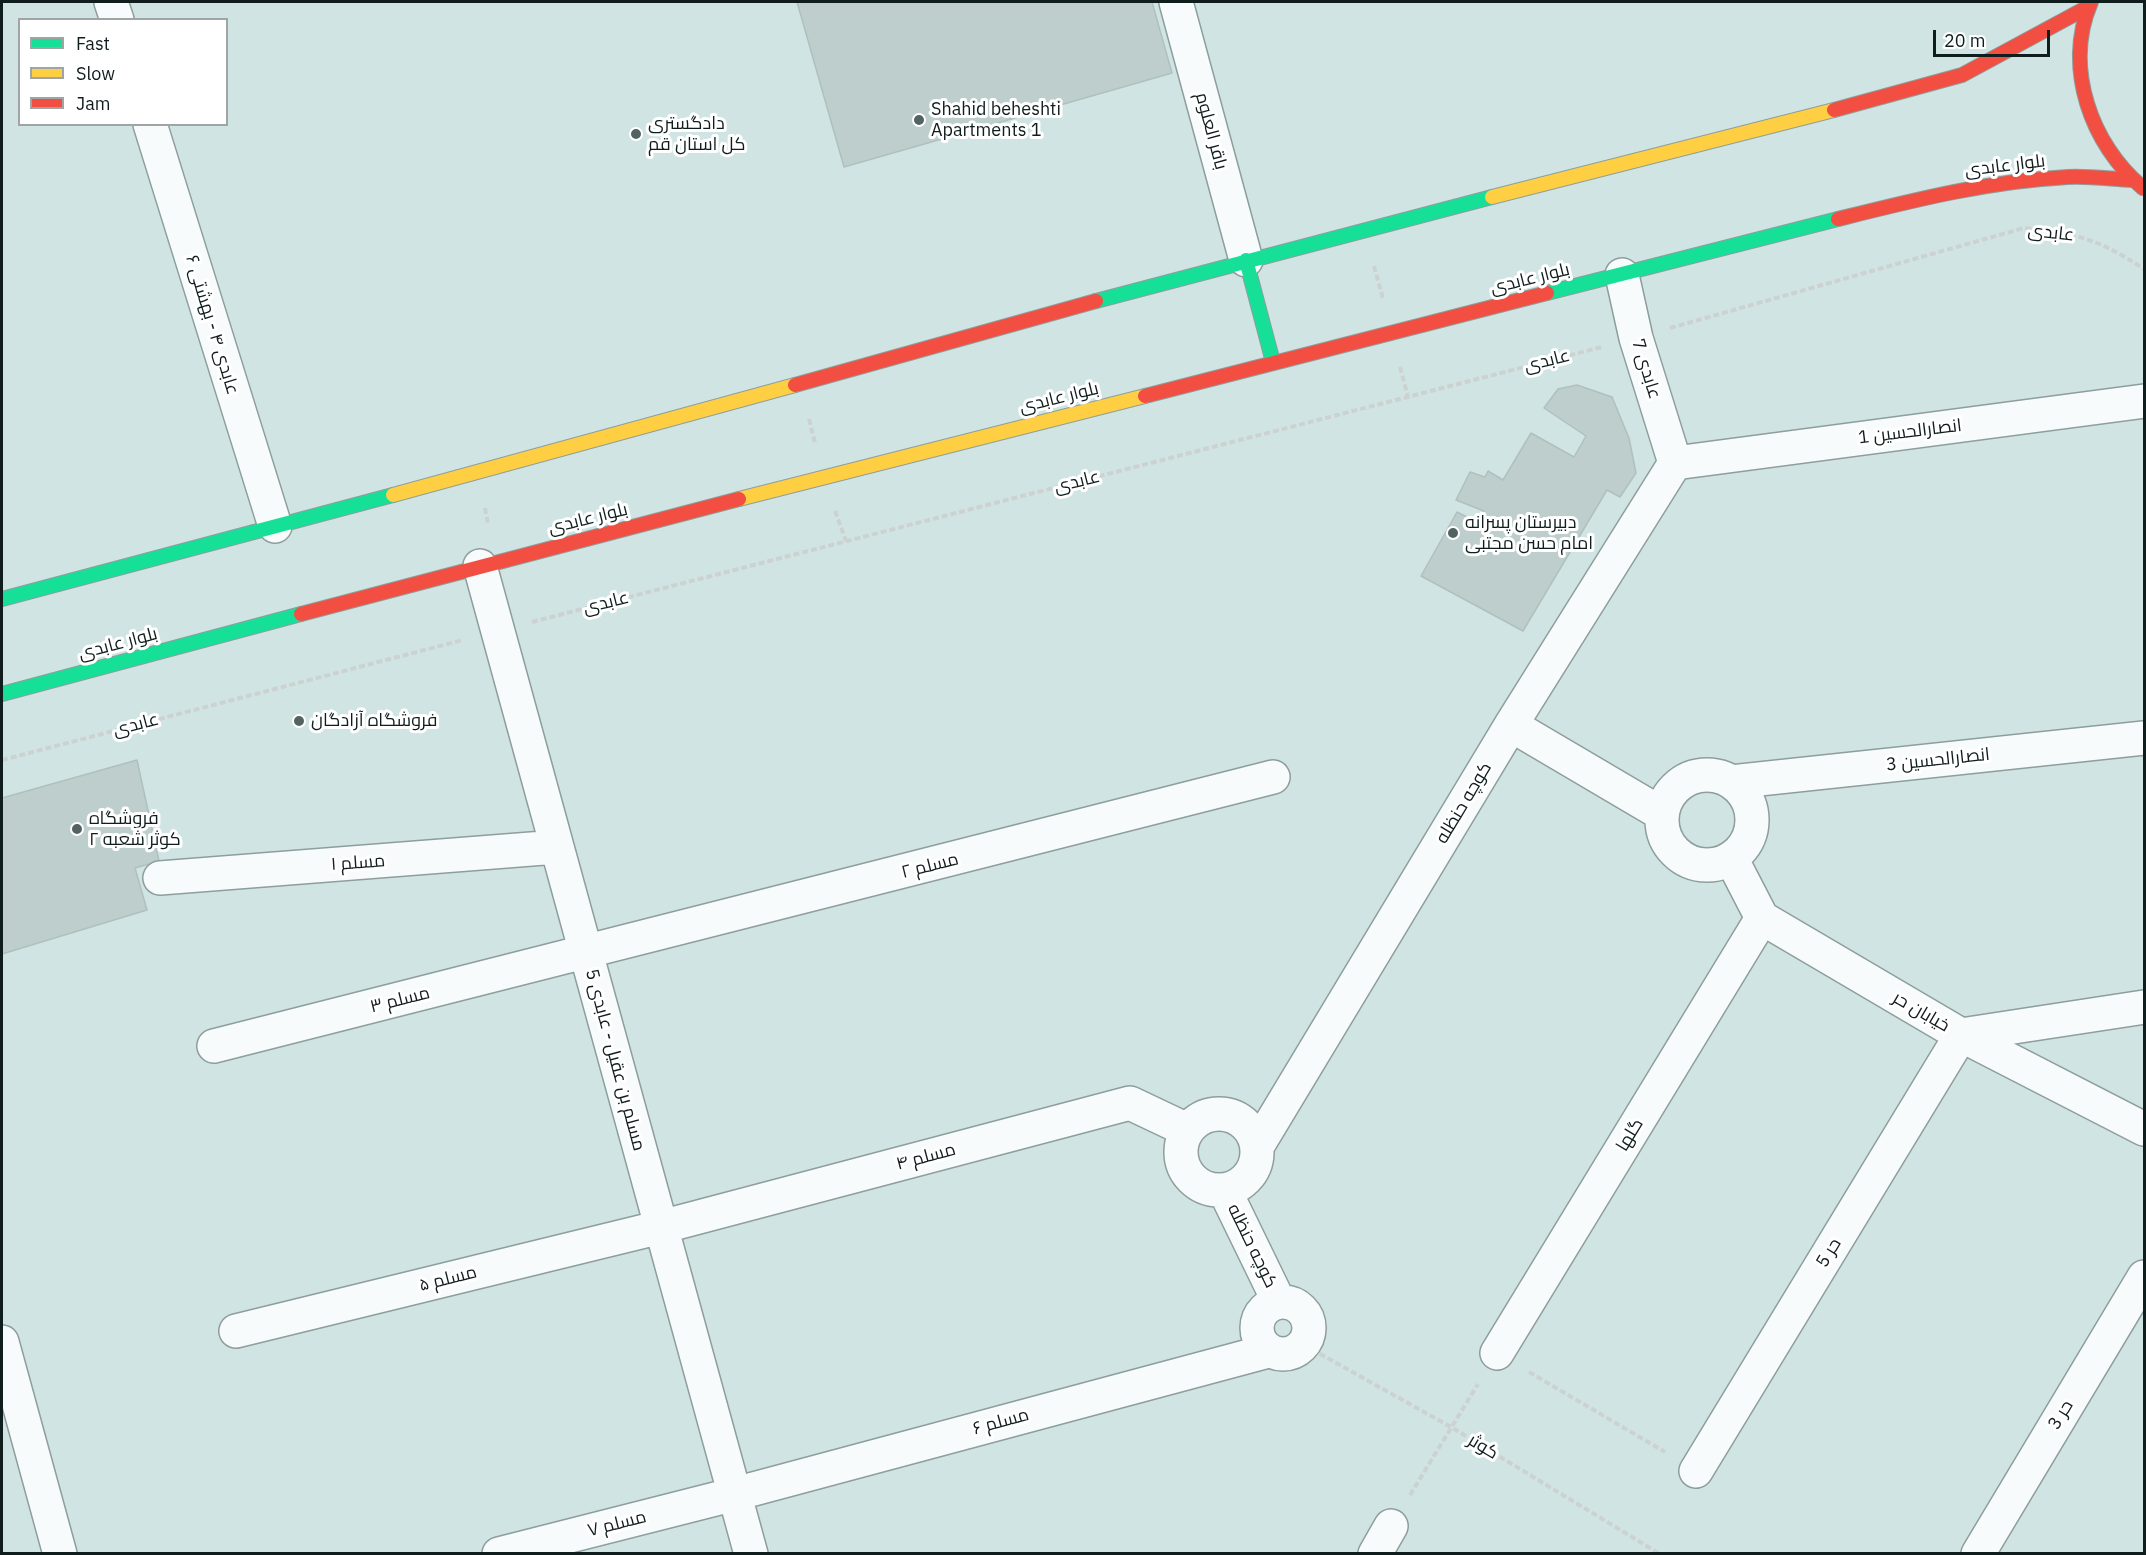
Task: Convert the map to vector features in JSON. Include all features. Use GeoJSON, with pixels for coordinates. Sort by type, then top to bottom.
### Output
{"type":"FeatureCollection","features":[{"type":"Feature","properties":{"kind":"main road"},"geometry":{"type":"LineString","coordinates":[[2,599],[476,472],[1246,260],[1890,96],[1952,78],[2090,4]]}},
{"type":"Feature","properties":{"kind":"main road"},"geometry":{"type":"LineString","coordinates":[[2090,4],[2080,53],[2085,100],[2103,144],[2132,180],[2145,189]]}},
{"type":"Feature","properties":{"kind":"main road","name":"بلوار عابدی"},"geometry":{"type":"LineString","coordinates":[[2,694],[488,563],[1940,194],[2000,183],[2070,177],[2132,180]]}},
{"type":"Feature","properties":{"kind":"main road"},"geometry":{"type":"LineString","coordinates":[[1246,260],[1273,362]]}},
{"type":"Feature","properties":{"kind":"street"},"geometry":{"type":"LineString","coordinates":[[111,2],[116,18]]}},
{"type":"Feature","properties":{"kind":"street","name":"باقر العلوم"},"geometry":{"type":"LineString","coordinates":[[1176,2],[1246,260]]}},
{"type":"Feature","properties":{"kind":"street","name":"عابدی ۴ - بهشتی ۶"},"geometry":{"type":"LineString","coordinates":[[151,126],[275,526]]}},
{"type":"Feature","properties":{"kind":"street","name":"عابدی 7"},"geometry":{"type":"LineString","coordinates":[[1622,274],[1636,338],[1675,463]]}},
{"type":"Feature","properties":{"kind":"street","name":"انصارالحسین 1"},"geometry":{"type":"LineString","coordinates":[[1675,463],[2145,401]]}},
{"type":"Feature","properties":{"kind":"street","name":"کوچه حنظله"},"geometry":{"type":"LineString","coordinates":[[1258,1145],[1511,725],[1675,463]]}},
{"type":"Feature","properties":{"kind":"street","name":"مسلم بن عقیل - عابدی 5"},"geometry":{"type":"LineString","coordinates":[[488,563],[497,631],[751,1554]]}},
{"type":"Feature","properties":{"kind":"street"},"geometry":{"type":"LineString","coordinates":[[1511,725],[1662,814]]}},
{"type":"Feature","properties":{"kind":"street","name":"انصارالحسین 3"},"geometry":{"type":"LineString","coordinates":[[1731,782],[2145,738]]}},
{"type":"Feature","properties":{"kind":"street"},"geometry":{"type":"LineString","coordinates":[[1717,776],[1731,782],[1742,792],[1749,805],[1751,820],[1746,841],[1731,858],[1718,864],[1703,865],[1689,862],[1677,854],[1662,829],[1662,814],[1666,800],[1688,779],[1717,776]]}},
{"type":"Feature","properties":{"kind":"street","name":"مسلم ۲"},"geometry":{"type":"LineString","coordinates":[[586,954],[1274,777]]}},
{"type":"Feature","properties":{"kind":"street","name":"مسلم ۱"},"geometry":{"type":"LineString","coordinates":[[160,878],[557,847]]}},
{"type":"Feature","properties":{"kind":"street"},"geometry":{"type":"LineString","coordinates":[[1731,858],[1762,918]]}},
{"type":"Feature","properties":{"kind":"street","name":"خیابان حر"},"geometry":{"type":"LineString","coordinates":[[1762,918],[1961,1035],[2145,1130]]}},
{"type":"Feature","properties":{"kind":"street","name":"گلها"},"geometry":{"type":"LineString","coordinates":[[1497,1353],[1762,918]]}},
{"type":"Feature","properties":{"kind":"street","name":"مسلم ۳"},"geometry":{"type":"LineString","coordinates":[[214,1046],[586,954]]}},
{"type":"Feature","properties":{"kind":"street"},"geometry":{"type":"LineString","coordinates":[[1961,1035],[2145,1007]]}},
{"type":"Feature","properties":{"kind":"street","name":"حر 5"},"geometry":{"type":"LineString","coordinates":[[1696,1471],[1961,1035]]}},
{"type":"Feature","properties":{"kind":"street","name":"مسلم ۴"},"geometry":{"type":"LineString","coordinates":[[661,1227],[1130,1103],[1187,1130]]}},
{"type":"Feature","properties":{"kind":"street"},"geometry":{"type":"LineString","coordinates":[[1218,1113],[1237,1117],[1250,1129],[1258,1145],[1256,1166],[1244,1182],[1225,1191],[1207,1190],[1192,1180],[1182,1164],[1180,1147],[1187,1130],[1200,1118],[1218,1113]]}},
{"type":"Feature","properties":{"kind":"street","name":"کوچه حنظله"},"geometry":{"type":"LineString","coordinates":[[1225,1191],[1279,1302]]}},
{"type":"Feature","properties":{"kind":"street","name":"مسلم ۵"},"geometry":{"type":"LineString","coordinates":[[236,1331],[661,1227]]}},
{"type":"Feature","properties":{"kind":"street","name":"حر 3"},"geometry":{"type":"LineString","coordinates":[[1978,1554],[2145,1277]]}},
{"type":"Feature","properties":{"kind":"street"},"geometry":{"type":"LineString","coordinates":[[1279,1302],[1292,1303],[1303,1310],[1309,1321],[1310,1334],[1304,1345],[1293,1353],[1281,1355],[1268,1351],[1260,1342],[1256,1329],[1259,1316],[1267,1306],[1279,1302]]}},
{"type":"Feature","properties":{"kind":"street"},"geometry":{"type":"LineString","coordinates":[[2,1342],[60,1554]]}},
{"type":"Feature","properties":{"kind":"street","name":"مسلم ۶"},"geometry":{"type":"LineString","coordinates":[[735,1494],[1268,1351]]}},
{"type":"Feature","properties":{"kind":"street","name":"مسلم ۷"},"geometry":{"type":"LineString","coordinates":[[499,1554],[735,1494]]}},
{"type":"Feature","properties":{"kind":"path","name":"عابدی"},"geometry":{"type":"LineString","coordinates":[[2,760],[1636,338],[2024,228],[2073,233],[2110,247],[2145,269]]}},
{"type":"Feature","properties":{"kind":"path"},"geometry":{"type":"LineString","coordinates":[[476,472],[488,563]]}},
{"type":"Feature","properties":{"kind":"path","name":"کوثر"},"geometry":{"type":"LineString","coordinates":[[1304,1345],[1451,1428],[1660,1554]]}},
{"type":"Feature","properties":{"kind":"path"},"geometry":{"type":"LineString","coordinates":[[1383,1540],[1497,1353],[1696,1471]]}},
{"type":"Feature","properties":{"kind":"building","name":"Shahid beheshti Apartments 1"},"geometry":{"type":"Polygon","coordinates":[[[797,2],[1152,2],[1172,73],[844,167],[797,2]]]}},
{"type":"Feature","properties":{"kind":"building"},"geometry":{"type":"Polygon","coordinates":[[[1577,385],[1612,397],[1629,438],[1636,473],[1620,497],[1607,490],[1523,631],[1421,576],[1457,512],[1477,522],[1484,511],[1456,500],[1470,472],[1485,477],[1488,471],[1503,480],[1531,433],[1574,457],[1586,436],[1544,408],[1558,389],[1577,385]]]}},
{"type":"Feature","properties":{"kind":"building","name":"فروشگاه کوثر شعبه ۲"},"geometry":{"type":"Polygon","coordinates":[[[137,760],[159,861],[135,868],[147,910],[2,954],[2,798],[137,760]]]}},
{"type":"Feature","properties":{"kind":"traffic: fast"},"geometry":{"type":"LineString","coordinates":[[1096,301],[1492,197]]}},
{"type":"Feature","properties":{"kind":"traffic: fast"},"geometry":{"type":"LineString","coordinates":[[1547,293],[1838,219]]}},
{"type":"Feature","properties":{"kind":"traffic: fast"},"geometry":{"type":"LineString","coordinates":[[1246,260],[1273,362]]}},
{"type":"Feature","properties":{"kind":"traffic: fast"},"geometry":{"type":"LineString","coordinates":[[2,599],[393,495]]}},
{"type":"Feature","properties":{"kind":"traffic: fast"},"geometry":{"type":"LineString","coordinates":[[2,694],[301,614]]}},
{"type":"Feature","properties":{"kind":"traffic: slow"},"geometry":{"type":"LineString","coordinates":[[1492,197],[1834,110]]}},
{"type":"Feature","properties":{"kind":"traffic: slow"},"geometry":{"type":"LineString","coordinates":[[393,495],[795,385]]}},
{"type":"Feature","properties":{"kind":"traffic: slow"},"geometry":{"type":"LineString","coordinates":[[739,499],[1145,396]]}},
{"type":"Feature","properties":{"kind":"traffic: jam"},"geometry":{"type":"LineString","coordinates":[[2091,2],[2083,27],[2080,52],[2081,78],[2087,103],[2096,127],[2109,150],[2143,188]]}},
{"type":"Feature","properties":{"kind":"traffic: jam"},"geometry":{"type":"LineString","coordinates":[[1834,110],[1962,75],[2088,7]]}},
{"type":"Feature","properties":{"kind":"traffic: jam"},"geometry":{"type":"LineString","coordinates":[[1838,219],[1923,198],[2039,179],[2092,177],[2132,180]]}},
{"type":"Feature","properties":{"kind":"traffic: jam"},"geometry":{"type":"LineString","coordinates":[[1145,396],[1547,293]]}},
{"type":"Feature","properties":{"kind":"traffic: jam"},"geometry":{"type":"LineString","coordinates":[[795,385],[1096,301]]}},
{"type":"Feature","properties":{"kind":"traffic: jam"},"geometry":{"type":"LineString","coordinates":[[301,614],[739,499]]}},
{"type":"Feature","properties":{"kind":"place","name":"Shahid beheshti Apartments 1"},"geometry":{"type":"Point","coordinates":[919,120]}},
{"type":"Feature","properties":{"kind":"place","name":"دادگستری کل استان قم"},"geometry":{"type":"Point","coordinates":[636,134]}},
{"type":"Feature","properties":{"kind":"place","name":"دبیرستان پسرانه امام حسن مجتبی"},"geometry":{"type":"Point","coordinates":[1453,533]}},
{"type":"Feature","properties":{"kind":"place","name":"فروشگاه آزادگان"},"geometry":{"type":"Point","coordinates":[299,721]}},
{"type":"Feature","properties":{"kind":"place","name":"فروشگاه کوثر شعبه ۲"},"geometry":{"type":"Point","coordinates":[77,829]}}]}
